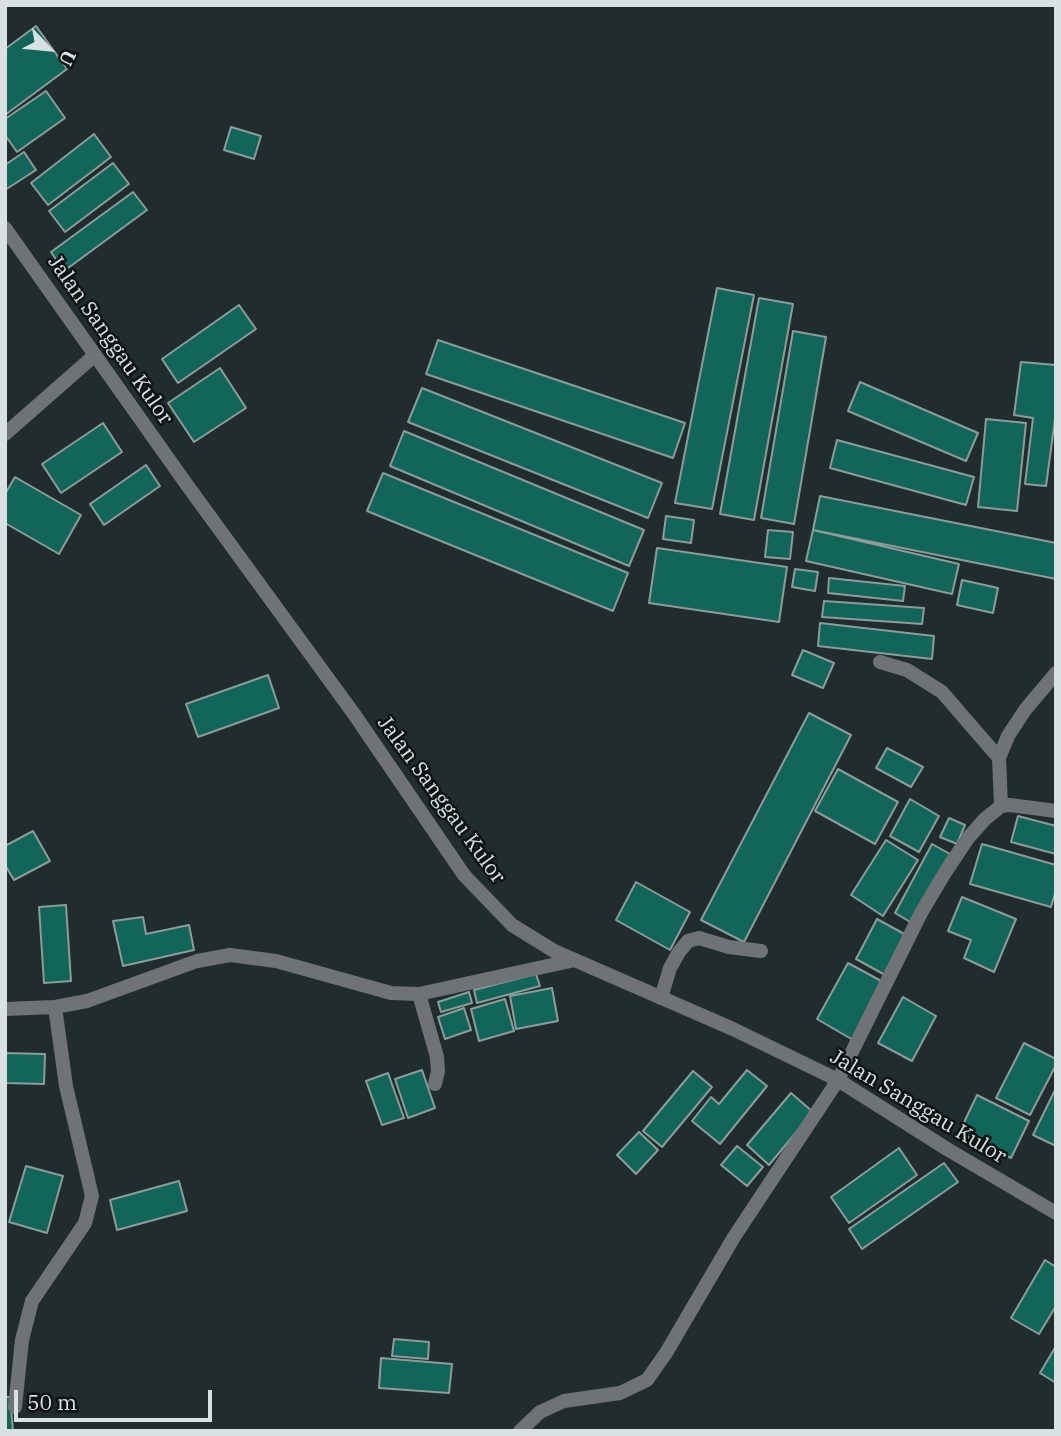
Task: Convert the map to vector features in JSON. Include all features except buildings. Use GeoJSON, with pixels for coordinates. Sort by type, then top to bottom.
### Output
{"type":"FeatureCollection","features":[{"type":"Feature","properties":{"kind":"street","name":"Jalan Sanggau Kulor"},"geometry":{"type":"LineString","coordinates":[[5,228],[354,714],[464,875],[512,925],[554,951],[733,1029],[838,1080],[947,1149],[1056,1213]]}},
{"type":"Feature","properties":{"kind":"street"},"geometry":{"type":"LineString","coordinates":[[5,434],[95,355]]}},
{"type":"Feature","properties":{"kind":"street"},"geometry":{"type":"LineString","coordinates":[[880,662],[906,670],[942,692],[999,758]]}},
{"type":"Feature","properties":{"kind":"street"},"geometry":{"type":"LineString","coordinates":[[1001,806],[999,758],[1008,736],[1025,710],[1056,673]]}},
{"type":"Feature","properties":{"kind":"street"},"geometry":{"type":"LineString","coordinates":[[520,1431],[540,1412],[565,1401],[620,1393],[647,1380],[666,1353],[734,1237],[838,1080],[921,913],[968,838],[1001,806],[1056,811]]}},
{"type":"Feature","properties":{"kind":"street"},"geometry":{"type":"LineString","coordinates":[[661,998],[670,968],[678,952],[688,941],[699,938],[729,947],[761,951]]}},
{"type":"Feature","properties":{"kind":"street"},"geometry":{"type":"LineString","coordinates":[[5,1009],[55,1007],[87,1001],[197,961],[230,955],[276,961],[391,993],[419,994],[576,960]]}},
{"type":"Feature","properties":{"kind":"street"},"geometry":{"type":"LineString","coordinates":[[419,994],[437,1058],[435,1084]]}},
{"type":"Feature","properties":{"kind":"street"},"geometry":{"type":"LineString","coordinates":[[15,1407],[22,1340],[32,1301],[85,1223],[92,1196],[66,1087],[55,1007]]}}]}
